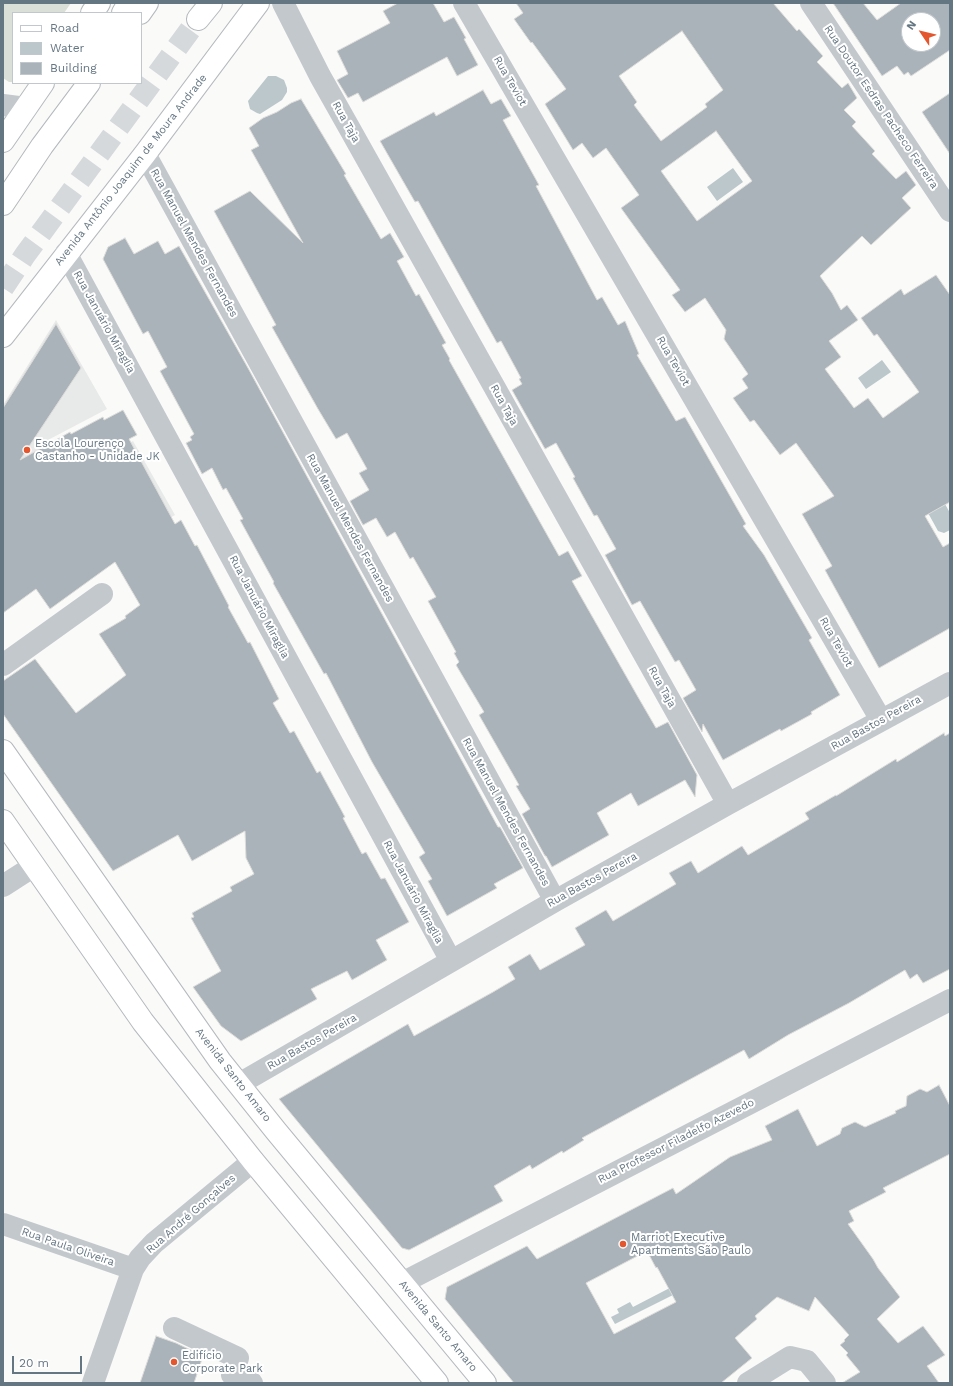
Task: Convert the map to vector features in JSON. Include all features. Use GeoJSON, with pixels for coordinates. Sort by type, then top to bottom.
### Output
{"type":"FeatureCollection","features":[{"type":"Feature","properties":{"kind":"main road"},"geometry":{"type":"LineString","coordinates":[[93,12],[99,3]]}},
{"type":"Feature","properties":{"kind":"main road"},"geometry":{"type":"LineString","coordinates":[[124,12],[129,3]]}},
{"type":"Feature","properties":{"kind":"main road"},"geometry":{"type":"LineString","coordinates":[[141,12],[147,3]]}},
{"type":"Feature","properties":{"kind":"main road","name":"Avenida Antônio Joaquim de Moura Andrade"},"geometry":{"type":"LineString","coordinates":[[7,328],[145,154],[258,3]]}},
{"type":"Feature","properties":{"kind":"main road"},"geometry":{"type":"LineString","coordinates":[[3,142],[43,84]]}},
{"type":"Feature","properties":{"kind":"main road"},"geometry":{"type":"LineString","coordinates":[[42,146],[79,84]]}},
{"type":"Feature","properties":{"kind":"main road"},"geometry":{"type":"LineString","coordinates":[[3,204],[42,146],[87,84]]}},
{"type":"Feature","properties":{"kind":"main road","name":"Avenida Santo Amaro"},"geometry":{"type":"LineString","coordinates":[[3,751],[220,1061],[402,1283],[476,1379]]}},
{"type":"Feature","properties":{"kind":"main road"},"geometry":{"type":"LineString","coordinates":[[3,821],[142,1022],[253,1161],[437,1383]]}},
{"type":"Feature","properties":{"kind":"street","name":"Rua Taja"},"geometry":{"type":"LineString","coordinates":[[283,3],[320,76],[728,804]]}},
{"type":"Feature","properties":{"kind":"street","name":"Rua Teviot"},"geometry":{"type":"LineString","coordinates":[[464,3],[881,720]]}},
{"type":"Feature","properties":{"kind":"street","name":"Rua Doutor Esdras Pacheco Ferreira"},"geometry":{"type":"LineString","coordinates":[[811,3],[950,211]]}},
{"type":"Feature","properties":{"kind":"street"},"geometry":{"type":"LineString","coordinates":[[3,106],[26,108]]}},
{"type":"Feature","properties":{"kind":"street","name":"Rua Manuel Mendes Fernandes"},"geometry":{"type":"LineString","coordinates":[[145,154],[555,901]]}},
{"type":"Feature","properties":{"kind":"street","name":"Rua Januário Miraglia"},"geometry":{"type":"LineString","coordinates":[[66,253],[451,961]]}},
{"type":"Feature","properties":{"kind":"street"},"geometry":{"type":"LineString","coordinates":[[3,665],[102,594]]}},
{"type":"Feature","properties":{"kind":"street","name":"Rua Bastos Pereira"},"geometry":{"type":"LineString","coordinates":[[239,1084],[555,901],[728,804],[950,683]]}},
{"type":"Feature","properties":{"kind":"street"},"geometry":{"type":"LineString","coordinates":[[3,886],[34,866]]}},
{"type":"Feature","properties":{"kind":"street","name":"Rua Professor Filadelfo Azevedo"},"geometry":{"type":"LineString","coordinates":[[402,1283],[950,1000]]}},
{"type":"Feature","properties":{"kind":"street","name":"Rua André Gonçalves"},"geometry":{"type":"LineString","coordinates":[[93,1383],[133,1269],[140,1258],[154,1243],[253,1161]]}},
{"type":"Feature","properties":{"kind":"street","name":"Rua Paula Oliveira"},"geometry":{"type":"LineString","coordinates":[[3,1224],[133,1269]]}},
{"type":"Feature","properties":{"kind":"street"},"geometry":{"type":"LineString","coordinates":[[174,1328],[238,1358],[232,1375],[252,1383]]}},
{"type":"Feature","properties":{"kind":"street"},"geometry":{"type":"LineString","coordinates":[[748,1383],[790,1357],[807,1361],[825,1383]]}},
{"type":"Feature","properties":{"kind":"shaded area"},"geometry":{"type":"Polygon","coordinates":[[[3,3],[71,3],[65,12],[12,12],[12,82],[9,82],[3,78],[3,3]]]}},
{"type":"Feature","properties":{"kind":"shaded area","name":"Escola Lourenço Castanho - Unidade JK"},"geometry":{"type":"Polygon","coordinates":[[[56,320],[107,409],[46,441],[66,479],[133,441],[175,515],[107,553],[3,459],[3,405],[56,320]]]}},
{"type":"Feature","properties":{"kind":"water"},"geometry":{"type":"Polygon","coordinates":[[[268,76],[276,76],[284,80],[287,92],[282,100],[260,114],[250,109],[248,101],[268,76]]]}},
{"type":"Feature","properties":{"kind":"water"},"geometry":{"type":"Polygon","coordinates":[[[733,168],[743,182],[717,201],[707,187],[733,168]]]}},
{"type":"Feature","properties":{"kind":"water"},"geometry":{"type":"Polygon","coordinates":[[[882,360],[891,372],[866,389],[858,378],[882,360]]]}},
{"type":"Feature","properties":{"kind":"water"},"geometry":{"type":"Polygon","coordinates":[[[945,504],[950,513],[950,530],[944,533],[938,531],[927,511],[945,504]]]}},
{"type":"Feature","properties":{"kind":"water"},"geometry":{"type":"Polygon","coordinates":[[[689,1278],[693,1285],[615,1324],[611,1317],[619,1313],[617,1309],[630,1302],[633,1307],[689,1278]]]}},
{"type":"Feature","properties":{"kind":"building"},"geometry":{"type":"Polygon","coordinates":[[[398,3],[433,3],[444,22],[454,17],[466,38],[464,39],[478,65],[457,76],[447,57],[363,102],[358,93],[348,98],[337,80],[348,74],[337,51],[390,23],[383,11],[398,3]]]}},
{"type":"Feature","properties":{"kind":"building"},"geometry":{"type":"Polygon","coordinates":[[[516,3],[773,3],[797,31],[799,29],[823,56],[817,62],[842,88],[848,83],[857,98],[844,110],[856,122],[852,126],[875,151],[872,154],[896,179],[906,171],[916,185],[902,198],[911,208],[871,245],[862,236],[820,276],[832,293],[841,310],[847,305],[858,320],[829,341],[841,357],[825,369],[854,408],[868,398],[883,418],[919,392],[877,334],[874,336],[861,318],[901,289],[904,295],[936,275],[950,295],[950,502],[925,516],[943,547],[950,543],[950,628],[879,668],[825,570],[832,566],[802,514],[834,496],[796,443],[780,455],[754,420],[750,422],[733,398],[748,388],[742,379],[748,374],[724,339],[726,330],[705,298],[685,312],[672,295],[680,290],[621,208],[639,195],[606,148],[593,158],[582,143],[573,150],[545,104],[566,89],[514,19],[523,13],[516,3]],[[682,31],[619,76],[637,102],[634,105],[661,141],[707,107],[705,104],[723,90],[682,31]],[[716,131],[661,171],[697,221],[752,181],[716,131]]]}},
{"type":"Feature","properties":{"kind":"building"},"geometry":{"type":"Polygon","coordinates":[[[833,3],[863,3],[877,20],[901,3],[950,3],[950,50],[911,76],[908,72],[904,75],[897,66],[882,76],[833,3]]]}},
{"type":"Feature","properties":{"kind":"building"},"geometry":{"type":"Polygon","coordinates":[[[483,90],[491,104],[501,99],[511,116],[503,120],[539,185],[536,186],[597,300],[602,297],[618,325],[625,321],[639,354],[637,355],[676,421],[685,417],[746,524],[743,526],[764,555],[812,638],[809,640],[840,695],[811,712],[812,714],[781,731],[780,729],[723,760],[703,724],[702,732],[683,698],[696,690],[679,660],[675,662],[640,601],[632,605],[605,555],[616,549],[597,515],[594,516],[556,443],[545,449],[512,390],[522,384],[519,379],[521,378],[501,341],[497,343],[418,201],[415,202],[380,141],[434,112],[436,116],[483,90]]]}},
{"type":"Feature","properties":{"kind":"building"},"geometry":{"type":"Polygon","coordinates":[[[950,93],[950,154],[922,112],[950,93]]]}},
{"type":"Feature","properties":{"kind":"building"},"geometry":{"type":"Polygon","coordinates":[[[301,99],[346,174],[344,175],[381,239],[390,233],[404,257],[397,261],[416,296],[419,294],[446,343],[442,345],[450,359],[449,360],[559,556],[568,551],[582,576],[572,581],[656,728],[668,722],[697,775],[695,797],[685,780],[638,806],[631,793],[597,813],[609,835],[552,867],[522,814],[530,809],[516,786],[519,785],[479,715],[484,712],[456,665],[459,662],[454,653],[456,652],[428,601],[436,597],[413,557],[410,559],[395,532],[387,537],[376,518],[363,525],[350,501],[369,490],[359,473],[367,469],[347,433],[336,439],[318,409],[272,327],[276,325],[214,211],[250,191],[303,243],[251,150],[259,146],[249,128],[263,118],[301,99]]]}},
{"type":"Feature","properties":{"kind":"building"},"geometry":{"type":"Polygon","coordinates":[[[125,238],[134,254],[158,241],[165,254],[179,246],[248,368],[498,827],[500,827],[523,868],[494,884],[497,888],[447,916],[428,881],[432,879],[419,857],[425,853],[372,762],[326,673],[324,674],[273,583],[274,582],[240,520],[243,519],[226,488],[223,490],[212,468],[202,474],[186,443],[192,440],[190,437],[194,434],[160,371],[167,367],[148,331],[143,334],[103,259],[108,247],[125,238]]]}},
{"type":"Feature","properties":{"kind":"building"},"geometry":{"type":"Polygon","coordinates":[[[56,324],[81,368],[20,460],[70,432],[71,434],[103,417],[104,420],[123,410],[137,435],[129,439],[175,524],[181,520],[195,546],[197,545],[229,606],[228,607],[248,643],[250,642],[279,699],[273,703],[290,733],[294,731],[317,773],[320,771],[345,817],[343,818],[362,854],[366,852],[381,879],[385,878],[409,922],[376,940],[387,960],[352,980],[347,971],[311,989],[317,999],[241,1041],[221,1026],[193,987],[221,971],[191,918],[194,917],[192,913],[232,891],[230,887],[254,874],[246,858],[245,831],[192,861],[178,835],[113,871],[3,714],[3,681],[35,659],[76,713],[126,675],[99,634],[126,618],[125,616],[140,605],[115,562],[50,609],[36,589],[3,613],[3,408],[56,324]]]}},
{"type":"Feature","properties":{"kind":"building"},"geometry":{"type":"Polygon","coordinates":[[[944,733],[945,736],[950,733],[950,969],[923,983],[917,974],[910,979],[905,970],[849,1003],[788,1035],[749,1059],[744,1050],[582,1138],[584,1140],[563,1153],[562,1151],[532,1169],[530,1165],[494,1186],[503,1201],[409,1250],[402,1248],[279,1099],[408,1024],[414,1036],[493,992],[515,979],[508,967],[530,954],[540,970],[585,945],[575,928],[606,910],[613,921],[676,884],[669,873],[691,861],[698,873],[742,846],[748,855],[809,819],[805,813],[836,796],[896,759],[897,762],[944,733]]]}},
{"type":"Feature","properties":{"kind":"building"},"geometry":{"type":"Polygon","coordinates":[[[939,1085],[950,1106],[950,1154],[883,1188],[886,1192],[849,1211],[854,1221],[848,1224],[900,1297],[877,1319],[898,1343],[923,1326],[945,1355],[927,1366],[939,1383],[842,1383],[860,1372],[846,1355],[848,1353],[840,1345],[849,1335],[815,1297],[809,1311],[777,1297],[755,1316],[757,1319],[735,1338],[752,1358],[721,1383],[514,1383],[445,1299],[447,1287],[527,1246],[537,1259],[673,1188],[676,1194],[730,1157],[772,1140],[765,1126],[798,1109],[817,1146],[840,1134],[842,1128],[855,1122],[865,1127],[896,1113],[895,1111],[906,1106],[907,1096],[920,1089],[927,1092],[939,1085]],[[647,1251],[586,1283],[614,1334],[676,1302],[657,1267],[656,1268],[647,1251]]]}},
{"type":"Feature","properties":{"kind":"building","name":"Edifício Corporate Park"},"geometry":{"type":"Polygon","coordinates":[[[156,1336],[176,1343],[203,1356],[194,1383],[140,1383],[156,1336]]]}},
{"type":"Feature","properties":{"kind":"tunnel"},"geometry":{"type":"LineString","coordinates":[[3,288],[25,255],[198,19]]}},
{"type":"Feature","properties":{"kind":"place","name":"Escola Lourenço Castanho - Unidade JK"},"geometry":{"type":"Point","coordinates":[27,450]}},
{"type":"Feature","properties":{"kind":"place","name":"Marriot Executive Apartments São Paulo"},"geometry":{"type":"Point","coordinates":[623,1244]}},
{"type":"Feature","properties":{"kind":"place","name":"Edifício Corporate Park"},"geometry":{"type":"Point","coordinates":[174,1362]}}]}
